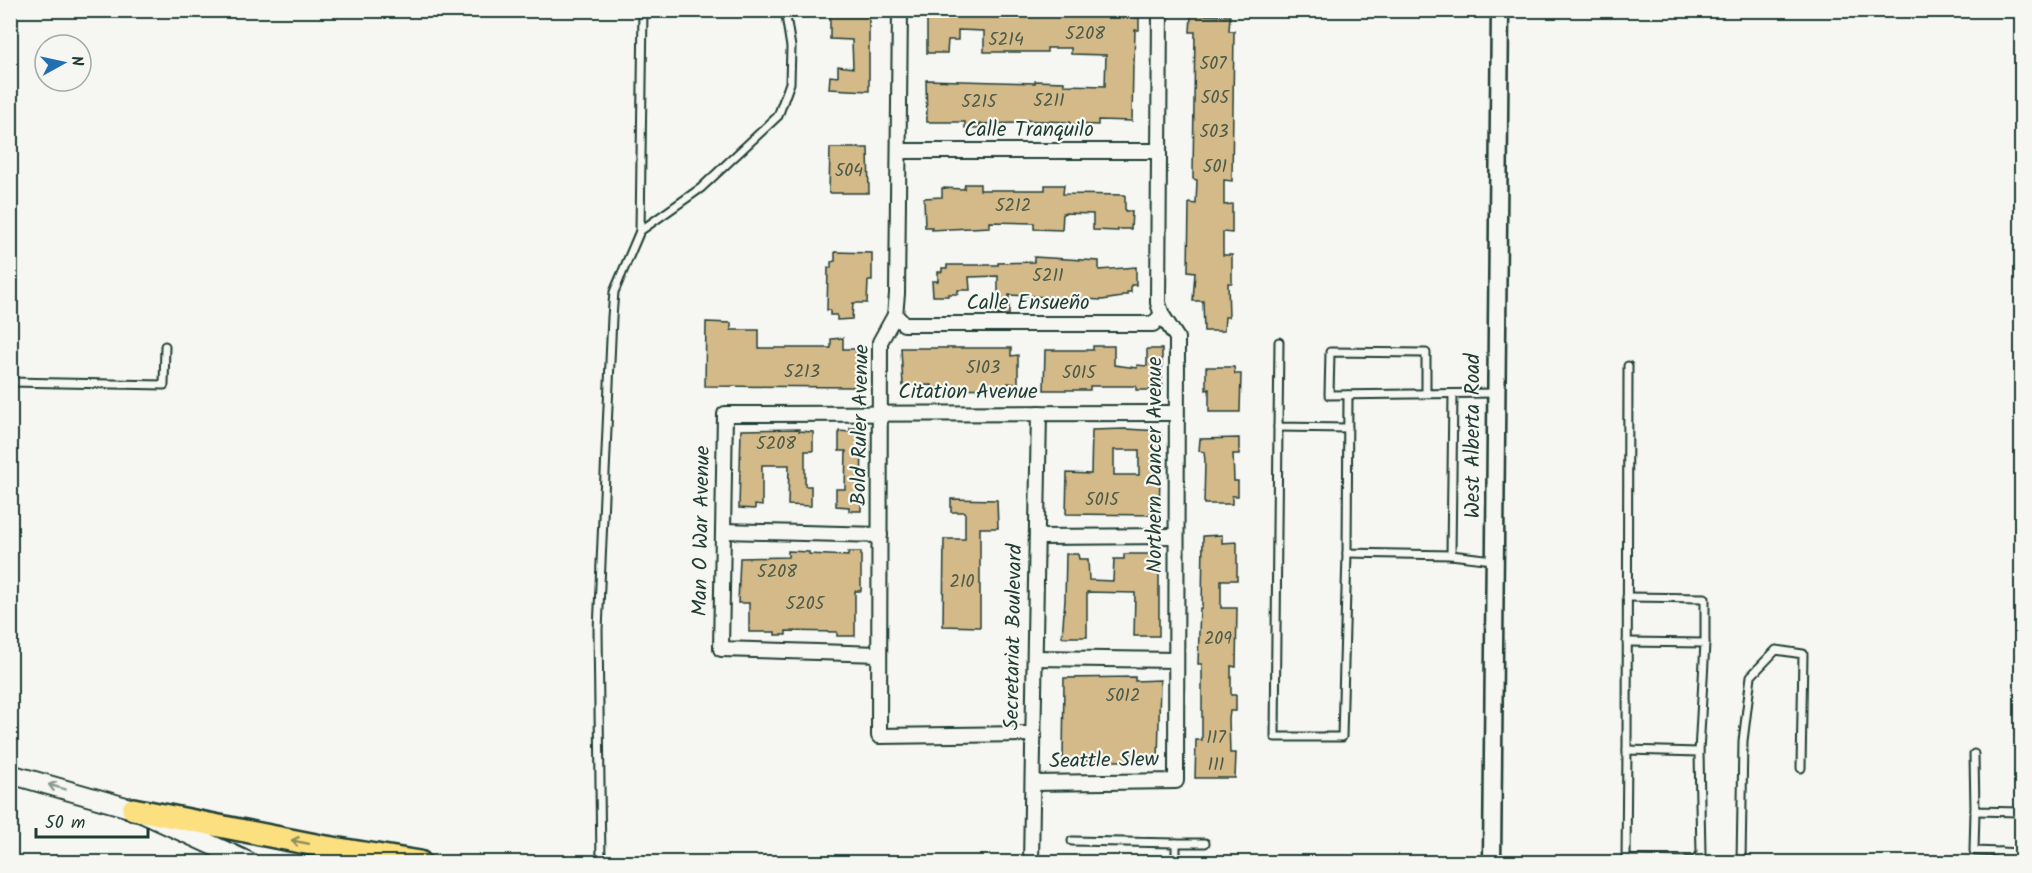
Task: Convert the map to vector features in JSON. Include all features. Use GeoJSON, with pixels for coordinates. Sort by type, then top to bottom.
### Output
{"type":"FeatureCollection","features":[{"type":"Feature","properties":{"kind":"main road"},"geometry":{"type":"LineString","coordinates":[[10,774],[133,809],[321,846],[420,862]]}},
{"type":"Feature","properties":{"kind":"main road"},"geometry":{"type":"LineString","coordinates":[[133,809],[249,862]]}},
{"type":"Feature","properties":{"kind":"street","name":"Bold Ruler Avenue"},"geometry":{"type":"LineString","coordinates":[[879,736],[880,342],[895,315],[897,294],[900,10]]}},
{"type":"Feature","properties":{"kind":"street","name":"Northern Dancer Avenue"},"geometry":{"type":"LineString","coordinates":[[1160,10],[1158,303],[1162,315],[1177,338],[1176,781]]}},
{"type":"Feature","properties":{"kind":"street","name":"West Alberta Road"},"geometry":{"type":"LineString","coordinates":[[1492,862],[1500,10]]}},
{"type":"Feature","properties":{"kind":"street","name":"Calle Tranquilo"},"geometry":{"type":"LineString","coordinates":[[899,151],[1159,151]]}},
{"type":"Feature","properties":{"kind":"street","name":"Calle Ensueño"},"geometry":{"type":"LineString","coordinates":[[895,315],[904,324],[1153,324],[1162,315]]}},
{"type":"Feature","properties":{"kind":"street","name":"Secretariat Boulevard"},"geometry":{"type":"LineString","coordinates":[[1031,862],[1039,413]]}},
{"type":"Feature","properties":{"kind":"street","name":"Citation Avenue"},"geometry":{"type":"LineString","coordinates":[[725,414],[1176,413]]}},
{"type":"Feature","properties":{"kind":"street","name":"Man O War Avenue"},"geometry":{"type":"LineString","coordinates":[[725,414],[721,649],[879,654]]}},
{"type":"Feature","properties":{"kind":"street"},"geometry":{"type":"LineString","coordinates":[[723,531],[880,535]]}},
{"type":"Feature","properties":{"kind":"street"},"geometry":{"type":"LineString","coordinates":[[1037,537],[1176,536]]}},
{"type":"Feature","properties":{"kind":"street"},"geometry":{"type":"LineString","coordinates":[[1035,658],[1176,660]]}},
{"type":"Feature","properties":{"kind":"street","name":"Seattle Slew"},"geometry":{"type":"LineString","coordinates":[[879,736],[1034,734]]}},
{"type":"Feature","properties":{"kind":"street","name":"Seattle Slew"},"geometry":{"type":"LineString","coordinates":[[1033,783],[1176,781]]}},
{"type":"Feature","properties":{"kind":"lane"},"geometry":{"type":"LineString","coordinates":[[601,862],[598,630],[612,317],[614,292],[640,231],[643,10]]}},
{"type":"Feature","properties":{"kind":"lane"},"geometry":{"type":"LineString","coordinates":[[640,231],[701,188],[778,116],[790,83],[791,47],[785,10]]}},
{"type":"Feature","properties":{"kind":"lane"},"geometry":{"type":"LineString","coordinates":[[1279,342],[1275,737],[1342,737],[1348,394]]}},
{"type":"Feature","properties":{"kind":"lane"},"geometry":{"type":"LineString","coordinates":[[10,382],[164,385],[165,346]]}},
{"type":"Feature","properties":{"kind":"lane"},"geometry":{"type":"LineString","coordinates":[[1426,394],[1426,353],[1330,352],[1329,395],[1348,394],[1426,394],[1453,394],[1496,393]]}},
{"type":"Feature","properties":{"kind":"lane"},"geometry":{"type":"LineString","coordinates":[[1627,597],[1705,598],[1699,752],[1701,854],[1693,862],[1626,861],[1627,750],[1627,597],[1628,366]]}},
{"type":"Feature","properties":{"kind":"lane"},"geometry":{"type":"LineString","coordinates":[[1451,555],[1453,394]]}},
{"type":"Feature","properties":{"kind":"lane"},"geometry":{"type":"LineString","coordinates":[[1278,427],[1348,428]]}},
{"type":"Feature","properties":{"kind":"lane"},"geometry":{"type":"LineString","coordinates":[[1347,554],[1451,555],[1495,560]]}},
{"type":"Feature","properties":{"kind":"lane"},"geometry":{"type":"LineString","coordinates":[[1627,642],[1705,643]]}},
{"type":"Feature","properties":{"kind":"lane"},"geometry":{"type":"LineString","coordinates":[[1741,862],[1743,741],[1751,676],[1776,650],[1803,654],[1801,768]]}},
{"type":"Feature","properties":{"kind":"lane"},"geometry":{"type":"LineString","coordinates":[[1627,750],[1699,752]]}},
{"type":"Feature","properties":{"kind":"lane"},"geometry":{"type":"LineString","coordinates":[[1974,754],[1974,811],[1974,851],[2020,853],[2020,812],[1974,811]]}},
{"type":"Feature","properties":{"kind":"lane"},"geometry":{"type":"LineString","coordinates":[[1072,841],[1205,843]]}},
{"type":"Feature","properties":{"kind":"lane"},"geometry":{"type":"LineString","coordinates":[[1176,843],[1176,862]]}},
{"type":"Feature","properties":{"kind":"lane"},"geometry":{"type":"LineString","coordinates":[[1999,862],[2000,852]]}},
{"type":"Feature","properties":{"kind":"building"},"geometry":{"type":"Polygon","coordinates":[[[830,11],[869,12],[869,91],[829,89],[830,76],[838,77],[838,66],[853,68],[852,40],[830,39],[830,11]]]}},
{"type":"Feature","properties":{"kind":"building"},"geometry":{"type":"Polygon","coordinates":[[[927,12],[1107,13],[1139,18],[1139,30],[1135,30],[1132,121],[1098,120],[1098,125],[1020,120],[1020,123],[980,124],[980,128],[965,128],[965,122],[927,122],[926,80],[1035,83],[1035,81],[1064,82],[1064,85],[1105,86],[1106,55],[1071,54],[1071,48],[1047,48],[1047,52],[984,52],[984,31],[958,30],[958,40],[948,40],[947,53],[927,53],[927,12]]]}},
{"type":"Feature","properties":{"kind":"building"},"geometry":{"type":"Polygon","coordinates":[[[1191,15],[1230,16],[1229,31],[1234,31],[1232,181],[1224,180],[1224,205],[1232,204],[1232,233],[1223,232],[1223,255],[1232,255],[1232,283],[1228,283],[1229,317],[1225,317],[1224,331],[1204,331],[1203,301],[1193,301],[1195,272],[1188,271],[1189,203],[1196,204],[1197,180],[1193,179],[1195,32],[1190,32],[1191,15]]]}},
{"type":"Feature","properties":{"kind":"building"},"geometry":{"type":"Polygon","coordinates":[[[830,148],[868,148],[869,193],[829,193],[830,148]]]}},
{"type":"Feature","properties":{"kind":"building"},"geometry":{"type":"Polygon","coordinates":[[[965,184],[980,184],[980,190],[1045,190],[1045,185],[1064,185],[1063,194],[1125,195],[1125,211],[1132,211],[1131,229],[1093,230],[1093,214],[1063,213],[1062,230],[1034,229],[1034,223],[990,222],[990,227],[931,230],[932,227],[925,227],[924,198],[942,197],[942,188],[964,189],[965,184]]]}},
{"type":"Feature","properties":{"kind":"building"},"geometry":{"type":"Polygon","coordinates":[[[835,252],[872,253],[872,281],[868,281],[867,303],[853,303],[852,319],[837,320],[837,315],[830,315],[830,310],[827,310],[828,268],[831,268],[831,262],[835,261],[835,252]]]}},
{"type":"Feature","properties":{"kind":"building"},"geometry":{"type":"Polygon","coordinates":[[[1034,257],[1099,261],[1099,270],[1136,267],[1136,285],[1131,285],[1131,292],[1127,292],[1127,295],[1102,300],[1009,295],[1009,315],[998,315],[998,276],[969,277],[970,290],[958,290],[958,294],[948,294],[948,296],[933,296],[932,281],[938,281],[938,272],[942,272],[942,268],[947,268],[947,265],[1034,262],[1034,257]]]}},
{"type":"Feature","properties":{"kind":"building"},"geometry":{"type":"Polygon","coordinates":[[[706,322],[731,323],[731,330],[759,330],[759,348],[831,348],[831,339],[843,338],[843,349],[856,349],[856,387],[705,386],[706,322]]]}},
{"type":"Feature","properties":{"kind":"building"},"geometry":{"type":"Polygon","coordinates":[[[1093,346],[1114,346],[1114,365],[1137,368],[1137,365],[1147,366],[1147,349],[1162,349],[1162,390],[1136,390],[1136,386],[1090,386],[1090,390],[1044,390],[1045,350],[1093,350],[1093,346]]]}},
{"type":"Feature","properties":{"kind":"building"},"geometry":{"type":"Polygon","coordinates":[[[901,348],[1011,348],[1011,356],[1018,355],[1018,384],[1008,383],[1008,389],[932,388],[932,385],[903,386],[901,348]]]}},
{"type":"Feature","properties":{"kind":"building"},"geometry":{"type":"Polygon","coordinates":[[[1206,367],[1234,367],[1235,374],[1241,374],[1240,412],[1209,412],[1206,367]]]}},
{"type":"Feature","properties":{"kind":"building"},"geometry":{"type":"Polygon","coordinates":[[[850,428],[862,428],[861,511],[849,511],[849,507],[836,506],[836,489],[845,489],[846,451],[839,451],[839,431],[850,432],[850,428]]]}},
{"type":"Feature","properties":{"kind":"building"},"geometry":{"type":"Polygon","coordinates":[[[799,429],[799,431],[813,432],[813,451],[805,451],[805,486],[811,486],[811,506],[788,505],[789,465],[762,465],[762,506],[755,505],[755,509],[739,508],[741,430],[799,429]]]}},
{"type":"Feature","properties":{"kind":"building"},"geometry":{"type":"Polygon","coordinates":[[[1092,430],[1161,431],[1159,515],[1066,514],[1067,473],[1091,474],[1092,430]],[[1114,450],[1114,475],[1139,475],[1139,450],[1114,450]]]}},
{"type":"Feature","properties":{"kind":"building"},"geometry":{"type":"Polygon","coordinates":[[[1239,438],[1239,454],[1233,454],[1234,481],[1238,481],[1238,496],[1232,496],[1232,504],[1204,504],[1205,461],[1204,452],[1199,451],[1200,439],[1239,438]]]}},
{"type":"Feature","properties":{"kind":"building"},"geometry":{"type":"Polygon","coordinates":[[[951,499],[997,500],[998,528],[980,528],[980,627],[943,626],[944,539],[965,539],[965,512],[951,512],[951,499]]]}},
{"type":"Feature","properties":{"kind":"building"},"geometry":{"type":"Polygon","coordinates":[[[1222,535],[1222,543],[1237,542],[1237,580],[1221,580],[1221,608],[1237,608],[1236,667],[1231,666],[1231,695],[1236,695],[1236,711],[1230,711],[1229,719],[1230,753],[1236,753],[1235,778],[1195,778],[1196,740],[1202,740],[1202,664],[1198,664],[1200,608],[1202,608],[1203,536],[1222,535]]]}},
{"type":"Feature","properties":{"kind":"building"},"geometry":{"type":"Polygon","coordinates":[[[788,551],[848,556],[848,552],[861,552],[861,591],[855,591],[855,636],[837,636],[837,632],[786,631],[786,635],[775,635],[775,632],[749,632],[749,603],[738,603],[740,558],[788,557],[788,551]]]}},
{"type":"Feature","properties":{"kind":"building"},"geometry":{"type":"Polygon","coordinates":[[[1066,554],[1078,554],[1079,559],[1088,559],[1089,580],[1113,581],[1114,559],[1124,559],[1124,554],[1159,554],[1159,636],[1134,636],[1135,593],[1087,592],[1087,637],[1062,637],[1066,554]]]}},
{"type":"Feature","properties":{"kind":"building"},"geometry":{"type":"Polygon","coordinates":[[[1135,677],[1135,681],[1160,680],[1158,761],[1063,761],[1064,678],[1135,677]]]}}]}
